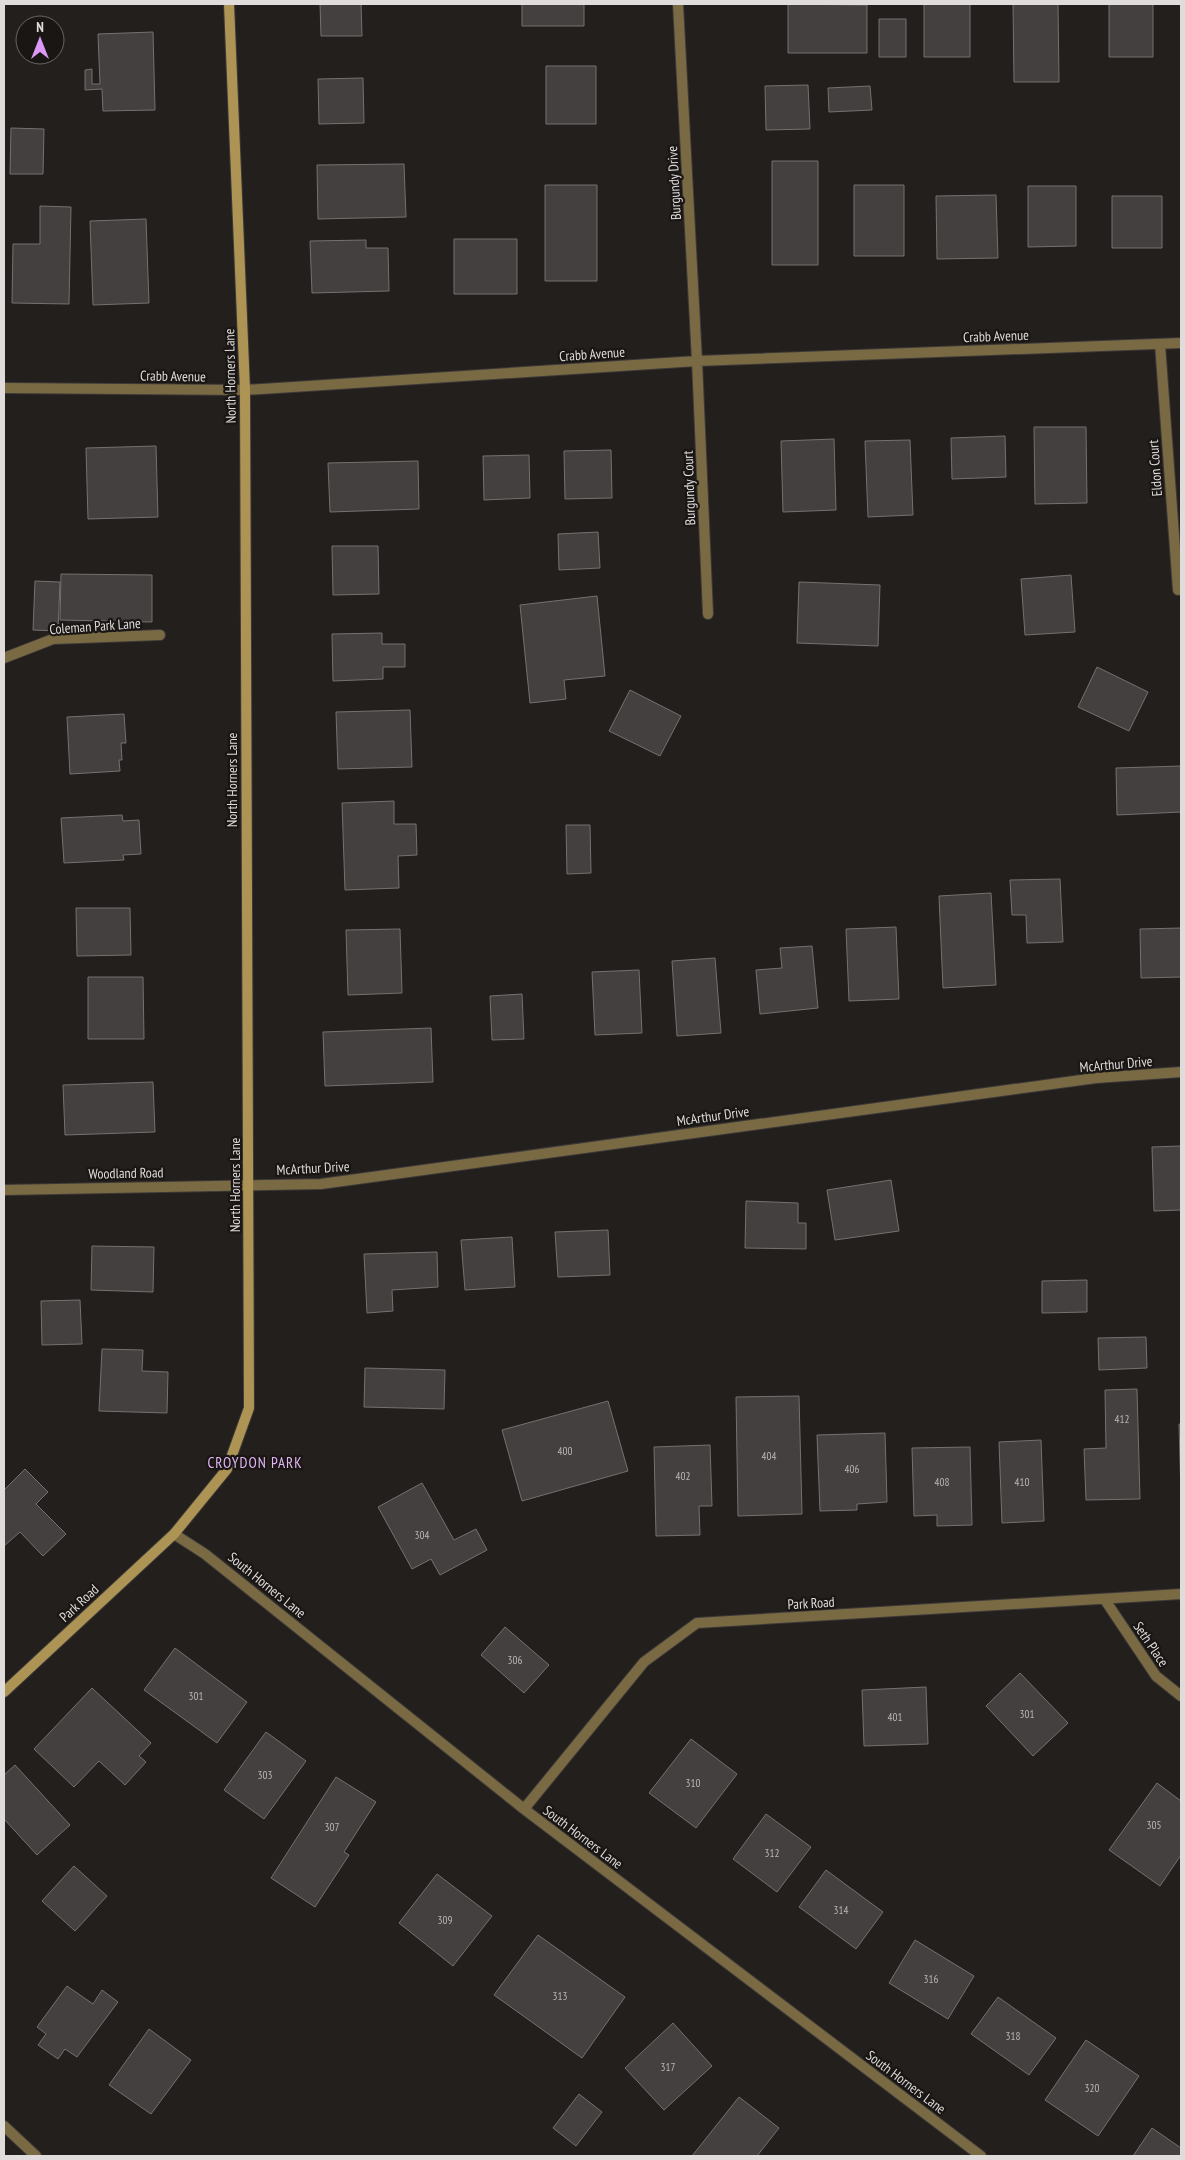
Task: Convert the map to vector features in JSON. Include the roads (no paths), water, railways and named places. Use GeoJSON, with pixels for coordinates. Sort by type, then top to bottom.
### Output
{"type":"FeatureCollection","features":[{"type":"Feature","properties":{"kind":"street","name":"North Horners Lane"},"geometry":{"type":"LineString","coordinates":[[174,1534],[227,1469],[249,1408],[245,390],[230,4]]}},
{"type":"Feature","properties":{"kind":"street","name":"Burgundy Drive"},"geometry":{"type":"LineString","coordinates":[[678,4],[697,361]]}},
{"type":"Feature","properties":{"kind":"street","name":"Crabb Avenue"},"geometry":{"type":"LineString","coordinates":[[4,388],[245,390],[697,361],[1181,343]]}},
{"type":"Feature","properties":{"kind":"street","name":"Eldon Court"},"geometry":{"type":"LineString","coordinates":[[1160,344],[1178,590]]}},
{"type":"Feature","properties":{"kind":"street","name":"Burgundy Court"},"geometry":{"type":"LineString","coordinates":[[697,361],[708,614]]}},
{"type":"Feature","properties":{"kind":"street","name":"Coleman Park Lane"},"geometry":{"type":"LineString","coordinates":[[4,658],[53,639],[160,635]]}},
{"type":"Feature","properties":{"kind":"street","name":"McArthur Drive"},"geometry":{"type":"LineString","coordinates":[[249,1184],[321,1184],[1086,1079],[1181,1072]]}},
{"type":"Feature","properties":{"kind":"street","name":"Woodland Road"},"geometry":{"type":"LineString","coordinates":[[4,1190],[249,1184]]}},
{"type":"Feature","properties":{"kind":"street","name":"Park Road"},"geometry":{"type":"LineString","coordinates":[[4,1692],[174,1534]]}},
{"type":"Feature","properties":{"kind":"street","name":"South Horners Lane"},"geometry":{"type":"LineString","coordinates":[[174,1534],[206,1554],[524,1809],[981,2156]]}},
{"type":"Feature","properties":{"kind":"street","name":"Park Road"},"geometry":{"type":"LineString","coordinates":[[524,1809],[644,1662],[697,1623],[1181,1594]]}},
{"type":"Feature","properties":{"kind":"street","name":"Seth Place"},"geometry":{"type":"LineString","coordinates":[[1105,1600],[1156,1676],[1181,1696]]}},
{"type":"Feature","properties":{"kind":"street"},"geometry":{"type":"LineString","coordinates":[[4,2126],[36,2156]]}},
{"type":"Feature","properties":{"kind":"district","name":"CROYDON PARK"},"geometry":{"type":"Point","coordinates":[255,1463]}}]}
